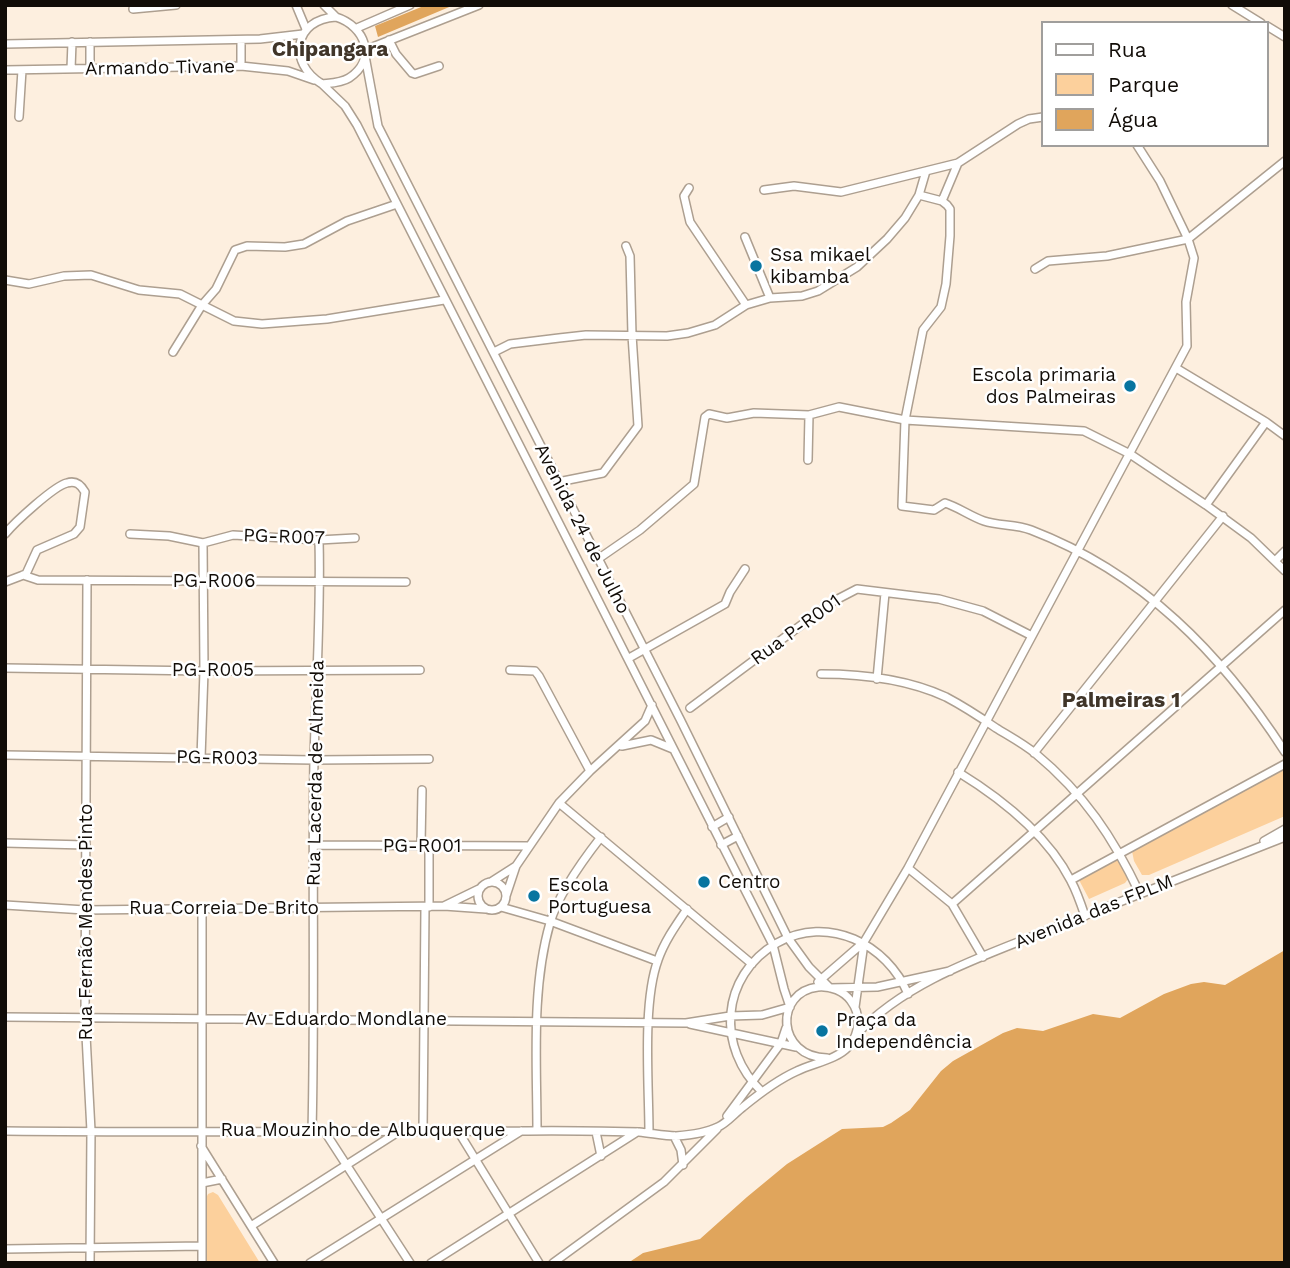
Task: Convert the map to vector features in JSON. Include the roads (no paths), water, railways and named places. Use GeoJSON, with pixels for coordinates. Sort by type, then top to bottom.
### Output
{"type":"FeatureCollection","features":[{"type":"Feature","properties":{"kind":"street"},"geometry":{"type":"LineString","coordinates":[[133,9],[176,5]]}},
{"type":"Feature","properties":{"kind":"street"},"geometry":{"type":"LineString","coordinates":[[296,5],[305,31]]}},
{"type":"Feature","properties":{"kind":"street"},"geometry":{"type":"LineString","coordinates":[[324,5],[336,17]]}},
{"type":"Feature","properties":{"kind":"street"},"geometry":{"type":"LineString","coordinates":[[357,28],[410,5]]}},
{"type":"Feature","properties":{"kind":"street"},"geometry":{"type":"LineString","coordinates":[[365,52],[479,5]]}},
{"type":"Feature","properties":{"kind":"street"},"geometry":{"type":"LineString","coordinates":[[1232,5],[1258,21]]}},
{"type":"Feature","properties":{"kind":"street"},"geometry":{"type":"LineString","coordinates":[[336,17],[348,21],[357,28],[363,38],[365,52],[358,71],[343,81],[322,85],[314,80],[302,63],[299,53],[305,31],[314,22],[325,18],[336,17]]}},
{"type":"Feature","properties":{"kind":"street"},"geometry":{"type":"LineString","coordinates":[[1269,27],[1285,37]]}},
{"type":"Feature","properties":{"kind":"street","name":"Armando Tivane"},"geometry":{"type":"LineString","coordinates":[[5,44],[241,40],[305,31]]}},
{"type":"Feature","properties":{"kind":"street"},"geometry":{"type":"LineString","coordinates":[[241,40],[241,66]]}},
{"type":"Feature","properties":{"kind":"street"},"geometry":{"type":"LineString","coordinates":[[389,40],[396,54],[412,73],[439,66]]}},
{"type":"Feature","properties":{"kind":"street"},"geometry":{"type":"LineString","coordinates":[[71,69],[72,42]]}},
{"type":"Feature","properties":{"kind":"street"},"geometry":{"type":"LineString","coordinates":[[90,42],[90,69]]}},
{"type":"Feature","properties":{"kind":"street","name":"Avenida 24 de Julho"},"geometry":{"type":"LineString","coordinates":[[365,52],[378,126],[788,938],[830,988]]}},
{"type":"Feature","properties":{"kind":"street","name":"Armando Tivane"},"geometry":{"type":"LineString","coordinates":[[5,70],[241,66],[288,71],[314,80]]}},
{"type":"Feature","properties":{"kind":"street"},"geometry":{"type":"LineString","coordinates":[[19,117],[22,69]]}},
{"type":"Feature","properties":{"kind":"street","name":"Avenida 24 de Julho"},"geometry":{"type":"LineString","coordinates":[[322,85],[351,115],[629,657],[721,845],[774,945],[790,1007]]}},
{"type":"Feature","properties":{"kind":"street"},"geometry":{"type":"LineString","coordinates":[[764,190],[794,186],[841,192],[958,163],[1018,124],[1042,117]]}},
{"type":"Feature","properties":{"kind":"street"},"geometry":{"type":"LineString","coordinates":[[553,1263],[634,1205],[683,1165],[719,1127],[781,1043],[790,1007],[796,999],[864,942],[908,868],[1176,368],[1187,346],[1186,302],[1194,258],[1188,239],[1160,181],[1138,147]]}},
{"type":"Feature","properties":{"kind":"street"},"geometry":{"type":"LineString","coordinates":[[1035,269],[1048,261],[1107,256],[1188,239],[1285,161]]}},
{"type":"Feature","properties":{"kind":"street"},"geometry":{"type":"LineString","coordinates":[[942,201],[958,163]]}},
{"type":"Feature","properties":{"kind":"street"},"geometry":{"type":"LineString","coordinates":[[494,352],[510,344],[559,338],[667,336],[702,330],[746,305],[770,298],[802,296],[818,291],[840,278],[887,239],[905,218],[919,195],[926,171]]}},
{"type":"Feature","properties":{"kind":"street"},"geometry":{"type":"LineString","coordinates":[[689,188],[684,196],[690,222],[746,305]]}},
{"type":"Feature","properties":{"kind":"street"},"geometry":{"type":"LineString","coordinates":[[919,195],[942,201],[950,209],[946,284],[939,313],[923,330],[905,420],[902,506],[934,510],[947,503],[984,521],[1027,528],[1078,551],[1124,578],[1156,601],[1222,664],[1285,752]]}},
{"type":"Feature","properties":{"kind":"street"},"geometry":{"type":"LineString","coordinates":[[173,352],[202,305],[216,289],[235,250],[240,247],[285,247],[304,244],[347,222],[397,204]]}},
{"type":"Feature","properties":{"kind":"street"},"geometry":{"type":"LineString","coordinates":[[745,237],[770,298]]}},
{"type":"Feature","properties":{"kind":"street"},"geometry":{"type":"LineString","coordinates":[[539,482],[603,472],[638,426],[630,256],[626,246]]}},
{"type":"Feature","properties":{"kind":"street"},"geometry":{"type":"LineString","coordinates":[[5,280],[29,284],[64,276],[90,275],[139,289],[180,294],[234,321],[262,324],[327,318],[444,300]]}},
{"type":"Feature","properties":{"kind":"street"},"geometry":{"type":"LineString","coordinates":[[1176,368],[1285,436]]}},
{"type":"Feature","properties":{"kind":"street"},"geometry":{"type":"LineString","coordinates":[[598,559],[640,530],[694,484],[705,417],[709,414],[727,418],[754,412],[809,415],[839,407],[905,420],[1084,431],[1130,454],[1223,516],[1285,571]]}},
{"type":"Feature","properties":{"kind":"street"},"geometry":{"type":"LineString","coordinates":[[808,460],[809,415]]}},
{"type":"Feature","properties":{"kind":"street"},"geometry":{"type":"LineString","coordinates":[[1206,505],[1266,422]]}},
{"type":"Feature","properties":{"kind":"street"},"geometry":{"type":"LineString","coordinates":[[532,468],[547,460]]}},
{"type":"Feature","properties":{"kind":"street"},"geometry":{"type":"LineString","coordinates":[[5,534],[21,517],[60,486],[73,482],[79,484],[85,492],[80,527],[74,534],[37,550],[31,566],[23,575],[5,582]]}},
{"type":"Feature","properties":{"kind":"street"},"geometry":{"type":"LineString","coordinates":[[1034,753],[1223,516]]}},
{"type":"Feature","properties":{"kind":"street","name":"PG-R007"},"geometry":{"type":"LineString","coordinates":[[130,534],[169,536],[203,544],[233,535],[319,540],[355,538]]}},
{"type":"Feature","properties":{"kind":"street","name":"Rua Lacerda de Almeida"},"geometry":{"type":"LineString","coordinates":[[312,1131],[314,760],[319,540]]}},
{"type":"Feature","properties":{"kind":"street"},"geometry":{"type":"LineString","coordinates":[[201,758],[204,671],[203,544]]}},
{"type":"Feature","properties":{"kind":"street"},"geometry":{"type":"LineString","coordinates":[[1275,561],[1285,551]]}},
{"type":"Feature","properties":{"kind":"street"},"geometry":{"type":"LineString","coordinates":[[629,657],[725,604],[745,569]]}},
{"type":"Feature","properties":{"kind":"street","name":"PG-R006"},"geometry":{"type":"LineString","coordinates":[[23,575],[38,580],[406,582]]}},
{"type":"Feature","properties":{"kind":"street","name":"Rua Fernão Mendes Pinto"},"geometry":{"type":"LineString","coordinates":[[87,580],[85,1016],[91,1131],[90,1263]]}},
{"type":"Feature","properties":{"kind":"street","name":"Rua P-R001"},"geometry":{"type":"LineString","coordinates":[[690,708],[851,590],[915,595],[962,604],[1032,636]]}},
{"type":"Feature","properties":{"kind":"street"},"geometry":{"type":"LineString","coordinates":[[877,678],[885,593]]}},
{"type":"Feature","properties":{"kind":"street"},"geometry":{"type":"LineString","coordinates":[[952,904],[1285,610]]}},
{"type":"Feature","properties":{"kind":"street"},"geometry":{"type":"LineString","coordinates":[[620,641],[635,633]]}},
{"type":"Feature","properties":{"kind":"street","name":"PG-R005"},"geometry":{"type":"LineString","coordinates":[[5,668],[420,670]]}},
{"type":"Feature","properties":{"kind":"street"},"geometry":{"type":"LineString","coordinates":[[510,670],[535,671],[590,771]]}},
{"type":"Feature","properties":{"kind":"street"},"geometry":{"type":"LineString","coordinates":[[821,674],[877,678],[927,690],[948,698],[1034,753],[1076,792],[1121,852],[1140,894]]}},
{"type":"Feature","properties":{"kind":"street"},"geometry":{"type":"LineString","coordinates":[[444,906],[494,910],[501,906],[516,866],[559,803],[645,721],[652,705]]}},
{"type":"Feature","properties":{"kind":"street"},"geometry":{"type":"LineString","coordinates":[[617,747],[645,739],[673,748]]}},
{"type":"Feature","properties":{"kind":"street","name":"PG-R003"},"geometry":{"type":"LineString","coordinates":[[5,755],[429,759]]}},
{"type":"Feature","properties":{"kind":"street"},"geometry":{"type":"LineString","coordinates":[[1070,880],[1285,764]]}},
{"type":"Feature","properties":{"kind":"street"},"geometry":{"type":"LineString","coordinates":[[958,772],[998,799],[1034,830],[1070,880],[1086,916]]}},
{"type":"Feature","properties":{"kind":"street"},"geometry":{"type":"LineString","coordinates":[[422,790],[427,907],[423,1131]]}},
{"type":"Feature","properties":{"kind":"street"},"geometry":{"type":"LineString","coordinates":[[559,803],[752,964]]}},
{"type":"Feature","properties":{"kind":"street"},"geometry":{"type":"LineString","coordinates":[[712,827],[729,817]]}},
{"type":"Feature","properties":{"kind":"street"},"geometry":{"type":"LineString","coordinates":[[1239,854],[1285,830]]}},
{"type":"Feature","properties":{"kind":"street"},"geometry":{"type":"LineString","coordinates":[[537,1131],[541,965],[550,921],[580,864],[601,836]]}},
{"type":"Feature","properties":{"kind":"street"},"geometry":{"type":"LineString","coordinates":[[721,845],[738,836]]}},
{"type":"Feature","properties":{"kind":"street"},"geometry":{"type":"LineString","coordinates":[[1239,854],[1285,837]]}},
{"type":"Feature","properties":{"kind":"street"},"geometry":{"type":"LineString","coordinates":[[5,843],[86,845]]}},
{"type":"Feature","properties":{"kind":"street","name":"PG-R001"},"geometry":{"type":"LineString","coordinates":[[315,845],[529,846]]}},
{"type":"Feature","properties":{"kind":"street","name":"Avenida das FPLM"},"geometry":{"type":"LineString","coordinates":[[856,1035],[876,1014],[950,971],[1239,854]]}},
{"type":"Feature","properties":{"kind":"street"},"geometry":{"type":"LineString","coordinates":[[444,906],[479,889],[516,866]]}},
{"type":"Feature","properties":{"kind":"street"},"geometry":{"type":"LineString","coordinates":[[908,868],[952,904],[983,957]]}},
{"type":"Feature","properties":{"kind":"street"},"geometry":{"type":"LineString","coordinates":[[491,882],[503,887],[506,896]]}},
{"type":"Feature","properties":{"kind":"street"},"geometry":{"type":"LineString","coordinates":[[479,889],[478,898],[486,909]]}},
{"type":"Feature","properties":{"kind":"street","name":"Rua Correia De Brito"},"geometry":{"type":"LineString","coordinates":[[5,905],[85,910],[444,906]]}},
{"type":"Feature","properties":{"kind":"street"},"geometry":{"type":"LineString","coordinates":[[501,906],[550,921],[657,961]]}},
{"type":"Feature","properties":{"kind":"street"},"geometry":{"type":"LineString","coordinates":[[201,1263],[202,908]]}},
{"type":"Feature","properties":{"kind":"street"},"geometry":{"type":"LineString","coordinates":[[649,1133],[651,989],[657,961],[687,909]]}},
{"type":"Feature","properties":{"kind":"street"},"geometry":{"type":"LineString","coordinates":[[762,1092],[742,1068],[733,1048],[730,1016],[734,997],[743,977],[752,964],[774,945],[788,938],[821,931],[864,942],[888,961],[908,995]]}},
{"type":"Feature","properties":{"kind":"street"},"geometry":{"type":"LineString","coordinates":[[719,1127],[762,1092],[795,1072],[845,1051],[856,1035],[858,1026],[856,989],[864,942]]}},
{"type":"Feature","properties":{"kind":"street","name":"Avenida das FPLM"},"geometry":{"type":"LineString","coordinates":[[830,988],[856,989],[903,983],[950,971]]}},
{"type":"Feature","properties":{"kind":"street"},"geometry":{"type":"LineString","coordinates":[[811,989],[830,988],[845,995],[855,1008]]}},
{"type":"Feature","properties":{"kind":"street"},"geometry":{"type":"LineString","coordinates":[[686,1023],[730,1016],[762,1016],[790,1007]]}},
{"type":"Feature","properties":{"kind":"street","name":"Av Eduardo Mondlane"},"geometry":{"type":"LineString","coordinates":[[5,1017],[686,1023]]}},
{"type":"Feature","properties":{"kind":"street"},"geometry":{"type":"LineString","coordinates":[[686,1023],[781,1043],[796,1047],[816,1058],[827,1058]]}},
{"type":"Feature","properties":{"kind":"street"},"geometry":{"type":"LineString","coordinates":[[787,1027],[796,1047]]}},
{"type":"Feature","properties":{"kind":"street","name":"Rua Mouzinho de Albuquerque"},"geometry":{"type":"LineString","coordinates":[[5,1131],[537,1131],[638,1132],[674,1136],[719,1127]]}},
{"type":"Feature","properties":{"kind":"street"},"geometry":{"type":"LineString","coordinates":[[458,1131],[539,1263]]}},
{"type":"Feature","properties":{"kind":"street"},"geometry":{"type":"LineString","coordinates":[[310,1263],[521,1131]]}},
{"type":"Feature","properties":{"kind":"street"},"geometry":{"type":"LineString","coordinates":[[325,1132],[410,1263]]}},
{"type":"Feature","properties":{"kind":"street"},"geometry":{"type":"LineString","coordinates":[[251,1226],[399,1132]]}},
{"type":"Feature","properties":{"kind":"street"},"geometry":{"type":"LineString","coordinates":[[596,1132],[601,1156]]}},
{"type":"Feature","properties":{"kind":"street"},"geometry":{"type":"LineString","coordinates":[[431,1263],[638,1132]]}},
{"type":"Feature","properties":{"kind":"street"},"geometry":{"type":"LineString","coordinates":[[674,1136],[681,1150],[683,1165]]}},
{"type":"Feature","properties":{"kind":"street"},"geometry":{"type":"LineString","coordinates":[[201,1145],[274,1263]]}},
{"type":"Feature","properties":{"kind":"street"},"geometry":{"type":"LineString","coordinates":[[201,1183],[222,1179]]}},
{"type":"Feature","properties":{"kind":"street"},"geometry":{"type":"LineString","coordinates":[[5,1249],[202,1246]]}},
{"type":"Feature","properties":{"kind":"water"},"geometry":{"type":"Polygon","coordinates":[[[426,5],[454,5],[378,37],[375,26],[426,5]]]}},
{"type":"Feature","properties":{"kind":"water"},"geometry":{"type":"Polygon","coordinates":[[[1285,950],[1285,1263],[628,1263],[643,1253],[700,1239],[787,1164],[842,1129],[883,1127],[891,1123],[910,1110],[941,1071],[953,1061],[1003,1033],[1017,1028],[1043,1031],[1093,1014],[1120,1018],[1164,994],[1191,984],[1204,982],[1225,985],[1285,950]]]}},
{"type":"Feature","properties":{"kind":"place","name":"Ssa mikael kibamba"},"geometry":{"type":"Point","coordinates":[756,266]}},
{"type":"Feature","properties":{"kind":"place","name":"Escola primaria dos Palmeiras"},"geometry":{"type":"Point","coordinates":[1130,386]}},
{"type":"Feature","properties":{"kind":"place","name":"Centro"},"geometry":{"type":"Point","coordinates":[704,882]}},
{"type":"Feature","properties":{"kind":"place","name":"Escola Portuguesa"},"geometry":{"type":"Point","coordinates":[534,896]}},
{"type":"Feature","properties":{"kind":"place","name":"Praça da Independência"},"geometry":{"type":"Point","coordinates":[822,1031]}},
{"type":"Feature","properties":{"kind":"district","name":"Chipangara"},"geometry":{"type":"Point","coordinates":[330,50]}},
{"type":"Feature","properties":{"kind":"district","name":"Palmeiras 1"},"geometry":{"type":"Point","coordinates":[1121,701]}}]}
